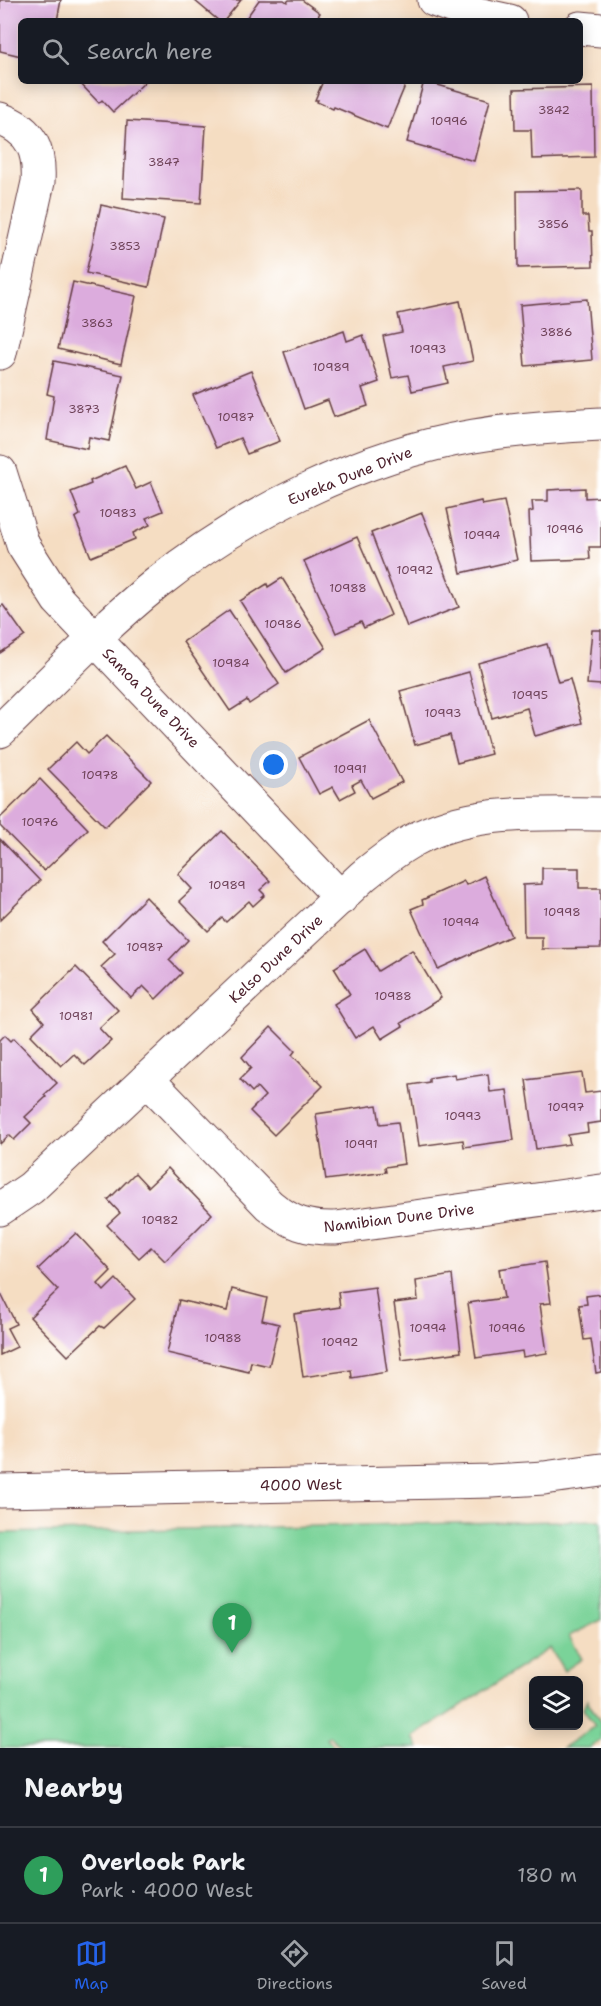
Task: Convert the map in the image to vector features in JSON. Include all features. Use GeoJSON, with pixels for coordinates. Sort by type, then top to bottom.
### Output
{"type":"FeatureCollection","features":[{"type":"Feature","properties":{"kind":"street"},"geometry":{"type":"LineString","coordinates":[[434,0],[497,18]]}},
{"type":"Feature","properties":{"kind":"street"},"geometry":{"type":"LineString","coordinates":[[583,28],[601,30]]}},
{"type":"Feature","properties":{"kind":"street"},"geometry":{"type":"LineString","coordinates":[[0,119],[21,130],[32,141],[39,168],[38,182],[0,354]]}},
{"type":"Feature","properties":{"kind":"street","name":"Eureka Dune Drive"},"geometry":{"type":"LineString","coordinates":[[0,731],[155,585],[227,533],[276,506],[320,484],[420,448],[473,436],[546,427],[601,424]]}},
{"type":"Feature","properties":{"kind":"street","name":"Samoa Dune Drive"},"geometry":{"type":"LineString","coordinates":[[0,472],[23,545],[58,600],[341,898]]}},
{"type":"Feature","properties":{"kind":"street","name":"Kelso Dune Drive"},"geometry":{"type":"LineString","coordinates":[[0,1209],[31,1188],[386,857],[442,828],[472,819],[503,815],[601,814]]}},
{"type":"Feature","properties":{"kind":"street","name":"Namibian Dune Drive"},"geometry":{"type":"LineString","coordinates":[[147,1079],[269,1205],[283,1217],[300,1225],[336,1228],[601,1191]]}},
{"type":"Feature","properties":{"kind":"street","name":"4000 West"},"geometry":{"type":"LineString","coordinates":[[0,1491],[492,1481],[544,1478],[601,1470]]}},
{"type":"Feature","properties":{"kind":"green space"},"geometry":{"type":"Polygon","coordinates":[[[601,1520],[601,1620],[569,1636],[582,1659],[564,1671],[550,1648],[413,1737],[419,1748],[343,1748],[329,1736],[326,1739],[337,1748],[0,1748],[0,1533],[601,1520]]]}},
{"type":"Feature","properties":{"kind":"green space"},"geometry":{"type":"Polygon","coordinates":[[[587,1700],[601,1723],[601,1740],[589,1748],[562,1748],[595,1726],[583,1709],[587,1700]]]}},
{"type":"Feature","properties":{"kind":"building"},"geometry":{"type":"Polygon","coordinates":[[[0,0],[61,0],[58,18],[18,18],[18,55],[0,51],[0,0]]]}},
{"type":"Feature","properties":{"kind":"building"},"geometry":{"type":"Polygon","coordinates":[[[194,0],[241,0],[226,18],[215,18],[194,0]]]}},
{"type":"Feature","properties":{"kind":"building"},"geometry":{"type":"Polygon","coordinates":[[[259,0],[287,2],[302,0],[320,13],[318,16],[321,18],[246,18],[259,0]]]}},
{"type":"Feature","properties":{"kind":"building"},"geometry":{"type":"Polygon","coordinates":[[[81,84],[143,84],[113,112],[102,100],[99,103],[81,84]]]}},
{"type":"Feature","properties":{"kind":"building"},"geometry":{"type":"Polygon","coordinates":[[[322,84],[406,84],[387,129],[315,100],[322,84]]]}},
{"type":"Feature","properties":{"kind":"building"},"geometry":{"type":"Polygon","coordinates":[[[423,84],[434,84],[490,100],[474,161],[407,142],[423,84]]]}},
{"type":"Feature","properties":{"kind":"building"},"geometry":{"type":"Polygon","coordinates":[[[593,87],[594,157],[532,159],[531,130],[515,130],[514,89],[593,87]]]}},
{"type":"Feature","properties":{"kind":"building"},"geometry":{"type":"Polygon","coordinates":[[[127,121],[206,126],[201,203],[123,198],[127,121]]]}},
{"type":"Feature","properties":{"kind":"building"},"geometry":{"type":"Polygon","coordinates":[[[582,190],[582,216],[588,216],[589,231],[592,231],[593,266],[518,268],[517,191],[582,190]]]}},
{"type":"Feature","properties":{"kind":"building"},"geometry":{"type":"Polygon","coordinates":[[[101,205],[164,219],[149,287],[86,273],[101,205]]]}},
{"type":"Feature","properties":{"kind":"building"},"geometry":{"type":"Polygon","coordinates":[[[73,282],[136,296],[121,364],[58,349],[73,282]]]}},
{"type":"Feature","properties":{"kind":"building"},"geometry":{"type":"Polygon","coordinates":[[[587,299],[592,360],[525,366],[520,305],[587,299]]]}},
{"type":"Feature","properties":{"kind":"building"},"geometry":{"type":"Polygon","coordinates":[[[460,301],[473,361],[444,367],[448,383],[412,391],[408,375],[392,378],[383,336],[402,332],[398,314],[460,301]]]}},
{"type":"Feature","properties":{"kind":"building"},"geometry":{"type":"Polygon","coordinates":[[[344,331],[347,341],[363,335],[379,382],[362,388],[368,406],[334,417],[328,400],[304,409],[284,352],[344,331]]]}},
{"type":"Feature","properties":{"kind":"building"},"geometry":{"type":"Polygon","coordinates":[[[54,361],[123,375],[109,441],[89,437],[87,449],[47,440],[54,396],[47,394],[54,361]]]}},
{"type":"Feature","properties":{"kind":"building"},"geometry":{"type":"Polygon","coordinates":[[[251,371],[280,441],[247,454],[240,438],[216,448],[193,395],[251,371]]]}},
{"type":"Feature","properties":{"kind":"building"},"geometry":{"type":"Polygon","coordinates":[[[125,466],[136,489],[151,482],[163,511],[146,518],[150,525],[133,533],[135,539],[91,557],[75,518],[80,515],[71,492],[125,466]]]}},
{"type":"Feature","properties":{"kind":"building"},"geometry":{"type":"Polygon","coordinates":[[[585,488],[585,498],[601,497],[601,547],[589,547],[590,559],[531,561],[529,512],[533,511],[532,501],[548,501],[548,490],[585,488]]]}},
{"type":"Feature","properties":{"kind":"building"},"geometry":{"type":"Polygon","coordinates":[[[481,501],[482,505],[504,501],[517,560],[461,573],[447,509],[481,501]]]}},
{"type":"Feature","properties":{"kind":"building"},"geometry":{"type":"Polygon","coordinates":[[[422,513],[459,607],[407,627],[371,533],[422,513]]]}},
{"type":"Feature","properties":{"kind":"building"},"geometry":{"type":"Polygon","coordinates":[[[357,537],[391,615],[364,628],[361,622],[336,633],[304,561],[357,537]]]}},
{"type":"Feature","properties":{"kind":"building"},"geometry":{"type":"Polygon","coordinates":[[[282,578],[326,648],[286,673],[240,601],[267,584],[268,587],[282,578]]]}},
{"type":"Feature","properties":{"kind":"building"},"geometry":{"type":"Polygon","coordinates":[[[3,605],[25,636],[0,653],[0,607],[3,605]]]}},
{"type":"Feature","properties":{"kind":"building"},"geometry":{"type":"Polygon","coordinates":[[[229,610],[279,684],[249,704],[247,700],[230,711],[183,642],[229,610]]]}},
{"type":"Feature","properties":{"kind":"building"},"geometry":{"type":"Polygon","coordinates":[[[592,630],[601,630],[601,685],[587,684],[592,630]]]}},
{"type":"Feature","properties":{"kind":"building"},"geometry":{"type":"Polygon","coordinates":[[[547,644],[558,682],[570,679],[582,723],[535,736],[527,708],[492,718],[478,663],[547,644]]]}},
{"type":"Feature","properties":{"kind":"building"},"geometry":{"type":"Polygon","coordinates":[[[469,672],[491,754],[457,763],[450,735],[415,745],[400,691],[469,672]]]}},
{"type":"Feature","properties":{"kind":"building"},"geometry":{"type":"Polygon","coordinates":[[[369,720],[402,782],[371,798],[361,780],[352,785],[355,791],[340,799],[333,787],[319,794],[299,757],[369,720]]]}},
{"type":"Feature","properties":{"kind":"building"},"geometry":{"type":"Polygon","coordinates":[[[106,736],[151,781],[105,827],[48,769],[76,742],[87,754],[106,736]]]}},
{"type":"Feature","properties":{"kind":"building"},"geometry":{"type":"Polygon","coordinates":[[[40,779],[88,829],[44,871],[0,826],[0,818],[40,779]]]}},
{"type":"Feature","properties":{"kind":"building"},"geometry":{"type":"Polygon","coordinates":[[[222,831],[270,881],[260,890],[265,895],[253,906],[249,901],[226,922],[222,918],[208,931],[179,901],[192,889],[178,874],[222,831]]]}},
{"type":"Feature","properties":{"kind":"building"},"geometry":{"type":"Polygon","coordinates":[[[0,839],[40,881],[0,920],[0,839]]]}},
{"type":"Feature","properties":{"kind":"building"},"geometry":{"type":"Polygon","coordinates":[[[542,868],[579,868],[579,888],[601,888],[601,948],[542,949],[542,937],[524,937],[523,885],[542,884],[542,868]]]}},
{"type":"Feature","properties":{"kind":"building"},"geometry":{"type":"Polygon","coordinates":[[[484,876],[511,936],[438,969],[411,909],[423,904],[422,900],[464,881],[466,885],[484,876]]]}},
{"type":"Feature","properties":{"kind":"building"},"geometry":{"type":"Polygon","coordinates":[[[146,897],[188,940],[169,960],[182,973],[156,999],[143,986],[131,998],[101,967],[115,954],[102,941],[146,897]]]}},
{"type":"Feature","properties":{"kind":"building"},"geometry":{"type":"Polygon","coordinates":[[[365,949],[378,971],[412,950],[441,998],[401,1023],[403,1026],[382,1039],[374,1026],[355,1038],[334,1004],[350,994],[334,968],[365,949]]]}},
{"type":"Feature","properties":{"kind":"building"},"geometry":{"type":"Polygon","coordinates":[[[76,967],[118,1010],[99,1028],[111,1041],[85,1065],[74,1054],[61,1066],[31,1035],[44,1022],[33,1009],[76,967]]]}},
{"type":"Feature","properties":{"kind":"building"},"geometry":{"type":"Polygon","coordinates":[[[271,1027],[295,1051],[292,1055],[323,1086],[274,1135],[250,1111],[265,1096],[257,1087],[252,1092],[240,1079],[251,1068],[242,1057],[271,1027]]]}},
{"type":"Feature","properties":{"kind":"building"},"geometry":{"type":"Polygon","coordinates":[[[5,1035],[11,1041],[14,1038],[57,1083],[25,1117],[31,1123],[14,1140],[9,1135],[0,1144],[0,1040],[5,1035]]]}},
{"type":"Feature","properties":{"kind":"building"},"geometry":{"type":"Polygon","coordinates":[[[582,1073],[585,1093],[601,1091],[601,1122],[587,1124],[588,1132],[568,1135],[570,1144],[536,1149],[526,1080],[582,1073]]]}},
{"type":"Feature","properties":{"kind":"building"},"geometry":{"type":"Polygon","coordinates":[[[454,1074],[455,1079],[488,1074],[490,1092],[507,1090],[514,1140],[464,1147],[463,1140],[419,1146],[410,1085],[429,1082],[429,1078],[454,1074]]]}},
{"type":"Feature","properties":{"kind":"building"},"geometry":{"type":"Polygon","coordinates":[[[377,1105],[380,1124],[398,1122],[404,1164],[385,1167],[386,1172],[326,1180],[316,1114],[377,1105]]]}},
{"type":"Feature","properties":{"kind":"building"},"geometry":{"type":"Polygon","coordinates":[[[168,1168],[212,1214],[165,1261],[151,1247],[139,1258],[107,1225],[120,1213],[108,1200],[135,1173],[148,1187],[168,1168]]]}},
{"type":"Feature","properties":{"kind":"building"},"geometry":{"type":"Polygon","coordinates":[[[76,1233],[111,1271],[98,1284],[104,1291],[116,1279],[135,1299],[104,1328],[100,1326],[68,1356],[30,1317],[58,1290],[38,1269],[76,1233]]]}},
{"type":"Feature","properties":{"kind":"building"},"geometry":{"type":"Polygon","coordinates":[[[545,1262],[551,1303],[540,1304],[547,1353],[523,1357],[522,1351],[476,1358],[468,1303],[504,1298],[499,1269],[545,1262]]]}},
{"type":"Feature","properties":{"kind":"building"},"geometry":{"type":"Polygon","coordinates":[[[452,1275],[461,1352],[402,1360],[394,1303],[418,1300],[416,1281],[452,1275]]]}},
{"type":"Feature","properties":{"kind":"building"},"geometry":{"type":"Polygon","coordinates":[[[375,1287],[387,1372],[352,1378],[351,1370],[303,1377],[294,1314],[340,1307],[338,1292],[375,1287]]]}},
{"type":"Feature","properties":{"kind":"building"},"geometry":{"type":"Polygon","coordinates":[[[232,1289],[267,1298],[262,1320],[279,1324],[269,1366],[251,1362],[249,1372],[167,1353],[179,1300],[227,1311],[232,1289]]]}},
{"type":"Feature","properties":{"kind":"building"},"geometry":{"type":"Polygon","coordinates":[[[0,1292],[16,1324],[7,1328],[17,1347],[0,1355],[0,1292]]]}},
{"type":"Feature","properties":{"kind":"building"},"geometry":{"type":"Polygon","coordinates":[[[601,1294],[601,1372],[596,1373],[591,1339],[584,1340],[579,1305],[587,1304],[586,1296],[601,1294]]]}},
{"type":"Feature","properties":{"kind":"place","name":"Overlook Park"},"geometry":{"type":"Point","coordinates":[232,1653]}}]}
